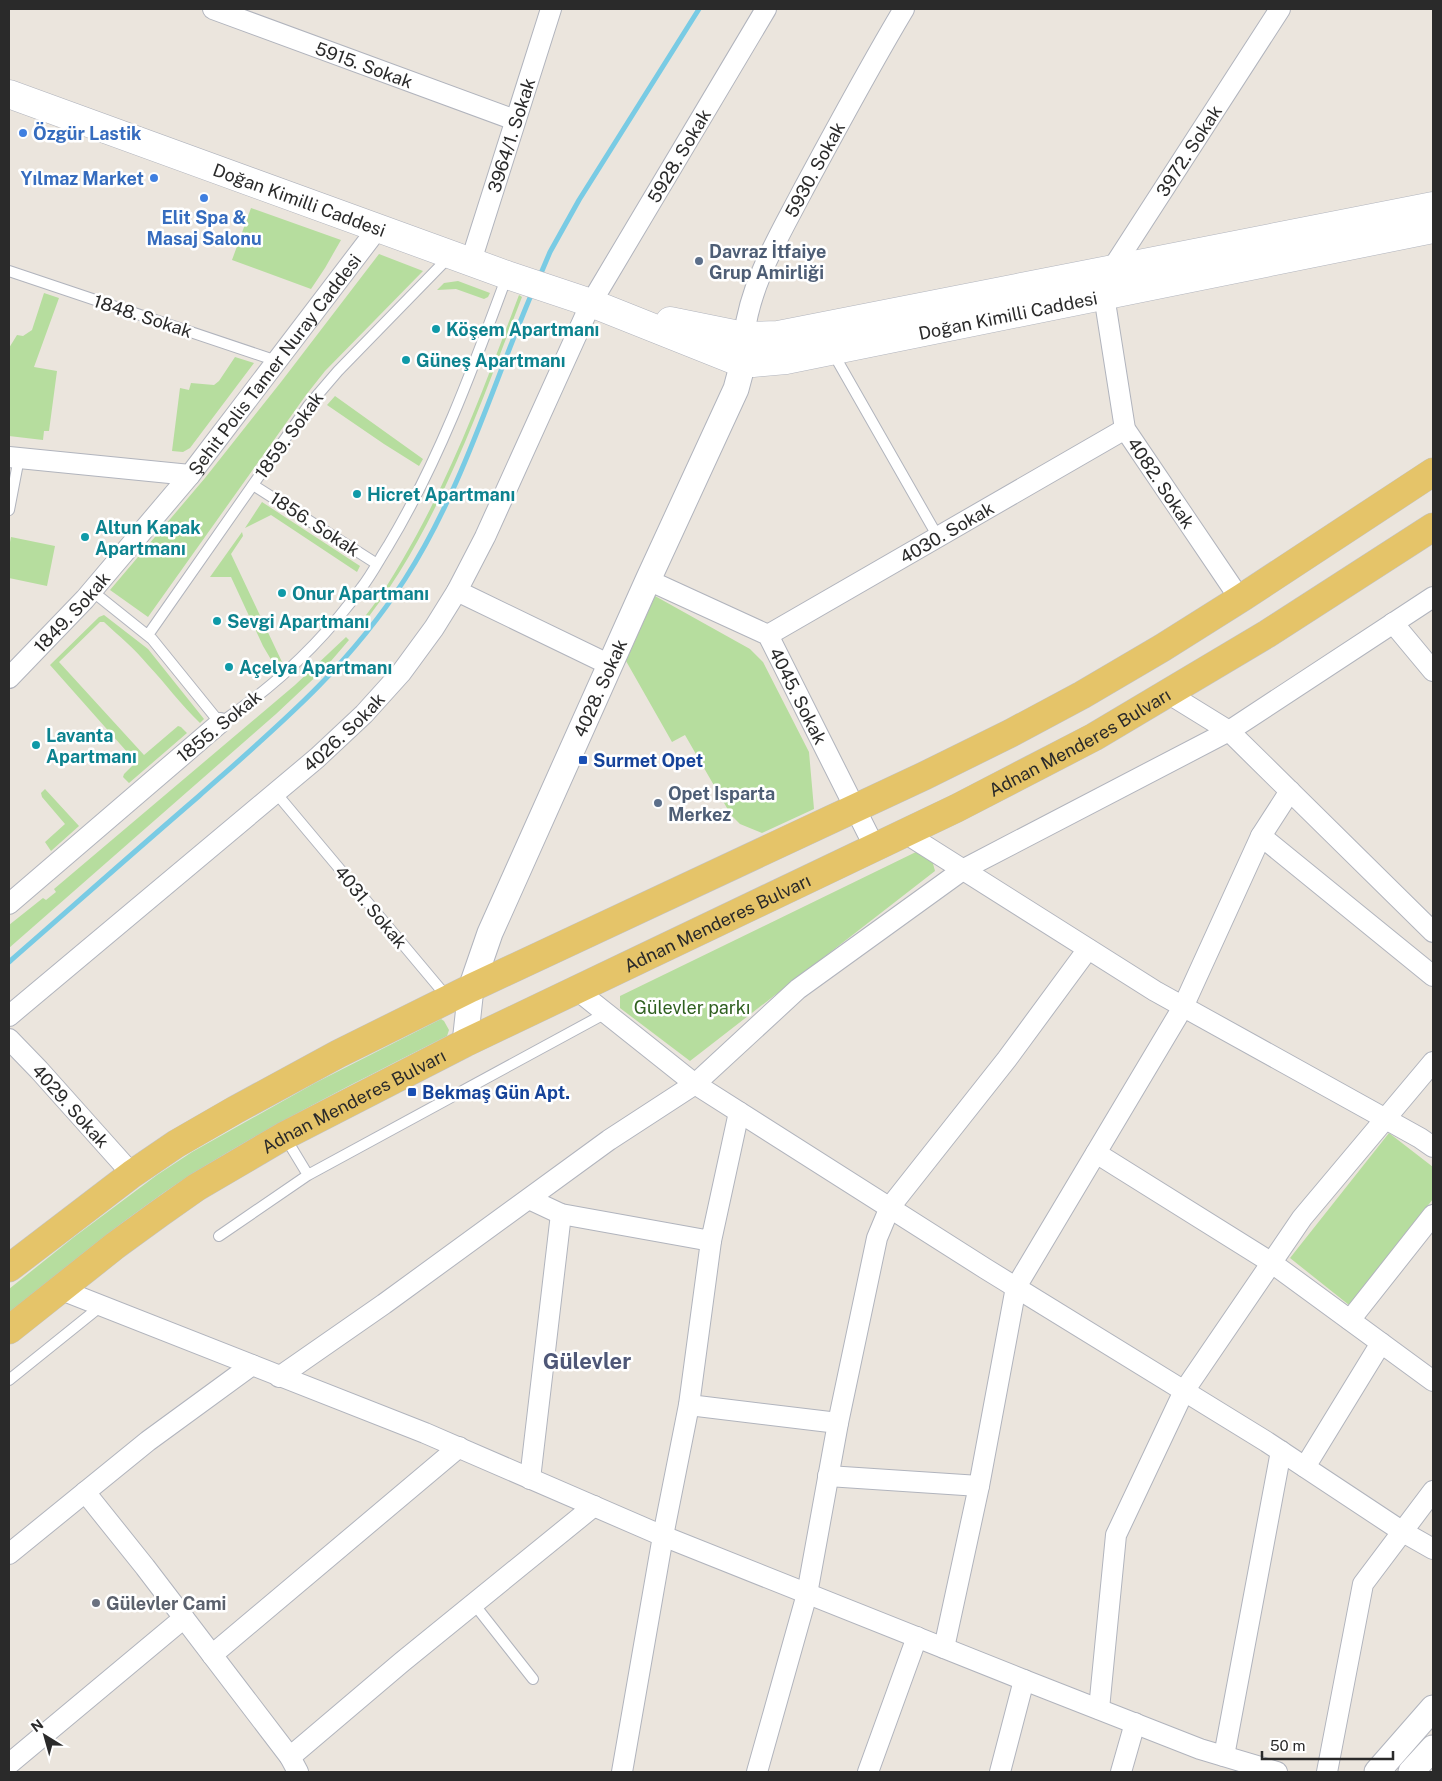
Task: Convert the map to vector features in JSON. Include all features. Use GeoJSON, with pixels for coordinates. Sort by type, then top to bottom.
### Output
{"type":"FeatureCollection","features":[{"type":"Feature","properties":{"kind":"main road","name":"Doğan Kimilli Caddesi"},"geometry":{"type":"LineString","coordinates":[[9,94],[507,275],[742,349],[768,362],[1433,229]]}},
{"type":"Feature","properties":{"kind":"main road","name":"Doğan Kimilli Caddesi"},"geometry":{"type":"LineString","coordinates":[[742,349],[761,337],[1433,206]]}},
{"type":"Feature","properties":{"kind":"main road","name":"Adnan Menderes Bulvarı"},"geometry":{"type":"LineString","coordinates":[[9,1268],[132,1174],[176,1144],[304,1072],[461,1012],[855,808],[1010,733],[1074,699],[1162,648],[1240,599],[1433,472]]}},
{"type":"Feature","properties":{"kind":"main road","name":"Adnan Menderes Bulvarı"},"geometry":{"type":"LineString","coordinates":[[9,1330],[116,1245],[175,1203],[284,1136],[461,1012],[577,990],[957,808],[1094,738],[1169,694],[1267,634],[1433,527]]}},
{"type":"Feature","properties":{"kind":"street","name":"5915. Sokak"},"geometry":{"type":"LineString","coordinates":[[213,9],[515,120]]}},
{"type":"Feature","properties":{"kind":"street","name":"3964/1. Sokak"},"geometry":{"type":"LineString","coordinates":[[461,258],[515,120],[550,9]]}},
{"type":"Feature","properties":{"kind":"street","name":"5928. Sokak"},"geometry":{"type":"LineString","coordinates":[[591,303],[766,9]]}},
{"type":"Feature","properties":{"kind":"street","name":"5930. Sokak"},"geometry":{"type":"LineString","coordinates":[[742,349],[751,300],[777,241],[814,170],[904,9]]}},
{"type":"Feature","properties":{"kind":"street","name":"3972. Sokak"},"geometry":{"type":"LineString","coordinates":[[1103,296],[1104,282],[1112,269],[1280,9]]}},
{"type":"Feature","properties":{"kind":"street","name":"Şehit Polis Tamer Nuray Caddesi"},"geometry":{"type":"LineString","coordinates":[[14,458],[190,475],[378,228]]}},
{"type":"Feature","properties":{"kind":"street","name":"4082. Sokak"},"geometry":{"type":"LineString","coordinates":[[1103,296],[1124,429],[1240,599]]}},
{"type":"Feature","properties":{"kind":"street","name":"4026. Sokak"},"geometry":{"type":"LineString","coordinates":[[9,1016],[317,758],[364,714],[406,666],[434,628],[457,591],[485,537],[591,303]]}},
{"type":"Feature","properties":{"kind":"street","name":"4028. Sokak"},"geometry":{"type":"LineString","coordinates":[[461,1012],[490,933],[736,389],[742,349]]}},
{"type":"Feature","properties":{"kind":"street","name":"4030. Sokak"},"geometry":{"type":"LineString","coordinates":[[768,635],[1124,429]]}},
{"type":"Feature","properties":{"kind":"street","name":"1849. Sokak"},"geometry":{"type":"LineString","coordinates":[[10,678],[92,591],[190,475]]}},
{"type":"Feature","properties":{"kind":"street","name":"4045. Sokak"},"geometry":{"type":"LineString","coordinates":[[648,580],[768,635],[875,848]]}},
{"type":"Feature","properties":{"kind":"street"},"geometry":{"type":"LineString","coordinates":[[457,591],[610,665]]}},
{"type":"Feature","properties":{"kind":"street"},"geometry":{"type":"LineString","coordinates":[[279,1377],[384,1304],[609,1140],[695,1084],[798,989],[964,869],[1229,731],[1433,598]]}},
{"type":"Feature","properties":{"kind":"street"},"geometry":{"type":"LineString","coordinates":[[1393,624],[1433,671]]}},
{"type":"Feature","properties":{"kind":"street"},"geometry":{"type":"LineString","coordinates":[[1169,694],[1229,731],[1433,932]]}},
{"type":"Feature","properties":{"kind":"street","name":"1855. Sokak"},"geometry":{"type":"LineString","coordinates":[[9,904],[220,723]]}},
{"type":"Feature","properties":{"kind":"street"},"geometry":{"type":"LineString","coordinates":[[944,1648],[979,1486],[1016,1287],[1183,1007],[1261,836],[1290,791]]}},
{"type":"Feature","properties":{"kind":"street"},"geometry":{"type":"LineString","coordinates":[[905,833],[1155,991],[1433,1147]]}},
{"type":"Feature","properties":{"kind":"street"},"geometry":{"type":"LineString","coordinates":[[1261,836],[1433,976]]}},
{"type":"Feature","properties":{"kind":"street"},"geometry":{"type":"LineString","coordinates":[[756,1772],[807,1594],[838,1422],[877,1238],[890,1207],[1007,1060],[1088,948]]}},
{"type":"Feature","properties":{"kind":"street"},"geometry":{"type":"LineString","coordinates":[[577,990],[695,1084],[1016,1287],[1281,1451],[1403,1532],[1433,1549]]}},
{"type":"Feature","properties":{"kind":"street","name":"4029. Sokak"},"geometry":{"type":"LineString","coordinates":[[9,1039],[132,1174]]}},
{"type":"Feature","properties":{"kind":"street"},"geometry":{"type":"LineString","coordinates":[[1099,1709],[1116,1536],[1184,1391],[1302,1218],[1433,1062]]}},
{"type":"Feature","properties":{"kind":"street"},"geometry":{"type":"LineString","coordinates":[[622,1772],[663,1536],[689,1404],[711,1241],[739,1112]]}},
{"type":"Feature","properties":{"kind":"street"},"geometry":{"type":"LineString","coordinates":[[1096,1153],[1272,1262],[1433,1381]]}},
{"type":"Feature","properties":{"kind":"street"},"geometry":{"type":"LineString","coordinates":[[529,1199],[561,1214],[711,1241]]}},
{"type":"Feature","properties":{"kind":"street"},"geometry":{"type":"LineString","coordinates":[[530,1479],[561,1214]]}},
{"type":"Feature","properties":{"kind":"street"},"geometry":{"type":"LineString","coordinates":[[1350,1320],[1433,1215]]}},
{"type":"Feature","properties":{"kind":"street"},"geometry":{"type":"LineString","coordinates":[[59,1289],[459,1447],[663,1536],[807,1594],[1200,1749],[1277,1772]]}},
{"type":"Feature","properties":{"kind":"street"},"geometry":{"type":"LineString","coordinates":[[1305,1467],[1381,1343]]}},
{"type":"Feature","properties":{"kind":"street"},"geometry":{"type":"LineString","coordinates":[[9,1554],[148,1441],[252,1365]]}},
{"type":"Feature","properties":{"kind":"street"},"geometry":{"type":"LineString","coordinates":[[689,1404],[838,1422]]}},
{"type":"Feature","properties":{"kind":"street"},"geometry":{"type":"LineString","coordinates":[[212,1655],[459,1447]]}},
{"type":"Feature","properties":{"kind":"street"},"geometry":{"type":"LineString","coordinates":[[1224,1756],[1281,1451]]}},
{"type":"Feature","properties":{"kind":"street"},"geometry":{"type":"LineString","coordinates":[[828,1476],[979,1486]]}},
{"type":"Feature","properties":{"kind":"street"},"geometry":{"type":"LineString","coordinates":[[1327,1772],[1363,1584],[1433,1491]]}},
{"type":"Feature","properties":{"kind":"street"},"geometry":{"type":"LineString","coordinates":[[85,1492],[184,1618],[294,1764],[402,1662],[594,1506]]}},
{"type":"Feature","properties":{"kind":"street"},"geometry":{"type":"LineString","coordinates":[[9,1764],[184,1618]]}},
{"type":"Feature","properties":{"kind":"street"},"geometry":{"type":"LineString","coordinates":[[868,1772],[917,1637]]}},
{"type":"Feature","properties":{"kind":"street"},"geometry":{"type":"LineString","coordinates":[[1000,1772],[1024,1680]]}},
{"type":"Feature","properties":{"kind":"street"},"geometry":{"type":"LineString","coordinates":[[1377,1772],[1433,1708]]}},
{"type":"Feature","properties":{"kind":"street"},"geometry":{"type":"LineString","coordinates":[[1121,1772],[1135,1723]]}},
{"type":"Feature","properties":{"kind":"street"},"geometry":{"type":"LineString","coordinates":[[1411,1772],[1433,1748]]}},
{"type":"Feature","properties":{"kind":"lane","name":"1859. Sokak"},"geometry":{"type":"LineString","coordinates":[[148,635],[323,387],[461,258]]}},
{"type":"Feature","properties":{"kind":"lane","name":"1848. Sokak"},"geometry":{"type":"LineString","coordinates":[[9,271],[277,361]]}},
{"type":"Feature","properties":{"kind":"lane","name":"1855. Sokak"},"geometry":{"type":"LineString","coordinates":[[220,723],[271,684],[314,645],[350,604],[376,564],[421,488],[447,431],[507,275]]}},
{"type":"Feature","properties":{"kind":"lane"},"geometry":{"type":"LineString","coordinates":[[832,350],[938,537]]}},
{"type":"Feature","properties":{"kind":"lane"},"geometry":{"type":"LineString","coordinates":[[9,510],[14,458]]}},
{"type":"Feature","properties":{"kind":"lane","name":"1856. Sokak"},"geometry":{"type":"LineString","coordinates":[[253,485],[376,564]]}},
{"type":"Feature","properties":{"kind":"lane"},"geometry":{"type":"LineString","coordinates":[[92,591],[148,635],[220,723]]}},
{"type":"Feature","properties":{"kind":"lane","name":"4031. Sokak"},"geometry":{"type":"LineString","coordinates":[[276,793],[461,1012]]}},
{"type":"Feature","properties":{"kind":"lane"},"geometry":{"type":"LineString","coordinates":[[218,1236],[308,1175],[606,1013]]}},
{"type":"Feature","properties":{"kind":"lane"},"geometry":{"type":"LineString","coordinates":[[284,1136],[308,1175]]}},
{"type":"Feature","properties":{"kind":"lane"},"geometry":{"type":"LineString","coordinates":[[9,1380],[102,1306]]}},
{"type":"Feature","properties":{"kind":"lane"},"geometry":{"type":"LineString","coordinates":[[474,1604],[533,1679]]}},
{"type":"Feature","properties":{"kind":"green space"},"geometry":{"type":"Polygon","coordinates":[[[251,208],[341,240],[311,289],[232,260],[251,208]]]}},
{"type":"Feature","properties":{"kind":"green space"},"geometry":{"type":"Polygon","coordinates":[[[379,254],[423,271],[325,371],[148,617],[110,590],[205,478],[379,254]]]}},
{"type":"Feature","properties":{"kind":"green space"},"geometry":{"type":"Polygon","coordinates":[[[458,281],[490,293],[484,299],[456,289],[437,290],[444,283],[458,281]]]}},
{"type":"Feature","properties":{"kind":"green space"},"geometry":{"type":"Polygon","coordinates":[[[44,293],[59,298],[34,367],[57,371],[49,431],[44,431],[43,440],[9,436],[9,348],[17,335],[23,336],[32,330],[44,293]]]}},
{"type":"Feature","properties":{"kind":"green space"},"geometry":{"type":"Polygon","coordinates":[[[519,295],[522,297],[472,427],[453,470],[410,554],[385,594],[358,630],[356,627],[381,595],[431,507],[472,417],[519,295]]]}},
{"type":"Feature","properties":{"kind":"green space"},"geometry":{"type":"Polygon","coordinates":[[[235,357],[254,363],[190,448],[183,452],[172,451],[180,388],[189,390],[191,383],[214,385],[219,381],[235,357]]]}},
{"type":"Feature","properties":{"kind":"green space"},"geometry":{"type":"Polygon","coordinates":[[[335,396],[423,459],[419,466],[327,405],[335,396]]]}},
{"type":"Feature","properties":{"kind":"green space"},"geometry":{"type":"Polygon","coordinates":[[[262,502],[360,566],[357,572],[271,515],[245,528],[262,502]]]}},
{"type":"Feature","properties":{"kind":"green space"},"geometry":{"type":"Polygon","coordinates":[[[242,532],[243,536],[231,554],[282,662],[276,668],[263,646],[231,577],[210,577],[242,532]]]}},
{"type":"Feature","properties":{"kind":"green space"},"geometry":{"type":"Polygon","coordinates":[[[11,537],[55,546],[47,586],[9,578],[9,547],[11,537]]]}},
{"type":"Feature","properties":{"kind":"green space"},"geometry":{"type":"Polygon","coordinates":[[[655,596],[750,649],[763,662],[809,752],[814,809],[762,833],[740,824],[731,815],[685,735],[672,742],[626,661],[655,596]]]}},
{"type":"Feature","properties":{"kind":"green space"},"geometry":{"type":"Polygon","coordinates":[[[104,615],[148,649],[204,719],[200,723],[138,654],[104,622],[100,622],[59,662],[144,755],[178,726],[187,733],[129,783],[123,777],[124,774],[136,762],[50,665],[99,617],[104,615]]]}},
{"type":"Feature","properties":{"kind":"green space"},"geometry":{"type":"Polygon","coordinates":[[[346,637],[349,640],[325,668],[276,714],[9,948],[9,925],[43,898],[46,900],[56,892],[54,889],[295,685],[346,637]]]}},
{"type":"Feature","properties":{"kind":"green space"},"geometry":{"type":"Polygon","coordinates":[[[45,789],[79,826],[51,851],[45,842],[65,824],[42,797],[41,793],[45,789]]]}},
{"type":"Feature","properties":{"kind":"green space","name":"Gülevler parkı"},"geometry":{"type":"Polygon","coordinates":[[[918,851],[932,860],[935,871],[690,1061],[620,1008],[620,996],[918,851]]]}},
{"type":"Feature","properties":{"kind":"green space"},"geometry":{"type":"Polygon","coordinates":[[[441,1019],[449,1030],[447,1036],[291,1116],[200,1169],[126,1220],[9,1313],[9,1289],[74,1237],[157,1175],[192,1152],[315,1083],[441,1019]]]}},
{"type":"Feature","properties":{"kind":"green space"},"geometry":{"type":"Polygon","coordinates":[[[1389,1133],[1433,1167],[1433,1199],[1349,1305],[1290,1258],[1389,1133]]]}},
{"type":"Feature","properties":{"kind":"waterway"},"geometry":{"type":"LineString","coordinates":[[539,278],[550,252],[579,200],[699,9]]}},
{"type":"Feature","properties":{"kind":"waterway"},"geometry":{"type":"LineString","coordinates":[[9,962],[256,746],[310,695],[360,641],[405,579],[443,510],[474,439],[532,293]]}},
{"type":"Feature","properties":{"kind":"place","name":"Özgür Lastik"},"geometry":{"type":"Point","coordinates":[23,133]}},
{"type":"Feature","properties":{"kind":"place","name":"Yılmaz Market"},"geometry":{"type":"Point","coordinates":[154,178]}},
{"type":"Feature","properties":{"kind":"place","name":"Elit Spa & Masaj Salonu"},"geometry":{"type":"Point","coordinates":[204,198]}},
{"type":"Feature","properties":{"kind":"place","name":"Davraz İtfaiye Grup Amirliği"},"geometry":{"type":"Point","coordinates":[699,261]}},
{"type":"Feature","properties":{"kind":"place","name":"Köşem Apartmanı"},"geometry":{"type":"Point","coordinates":[436,329]}},
{"type":"Feature","properties":{"kind":"place","name":"Güneş Apartmanı"},"geometry":{"type":"Point","coordinates":[406,360]}},
{"type":"Feature","properties":{"kind":"place","name":"Hicret Apartmanı"},"geometry":{"type":"Point","coordinates":[357,494]}},
{"type":"Feature","properties":{"kind":"place","name":"Altun Kapak Apartmanı"},"geometry":{"type":"Point","coordinates":[85,537]}},
{"type":"Feature","properties":{"kind":"place","name":"Onur Apartmanı"},"geometry":{"type":"Point","coordinates":[282,593]}},
{"type":"Feature","properties":{"kind":"place","name":"Sevgi Apartmanı"},"geometry":{"type":"Point","coordinates":[217,621]}},
{"type":"Feature","properties":{"kind":"place","name":"Açelya Apartmanı"},"geometry":{"type":"Point","coordinates":[229,667]}},
{"type":"Feature","properties":{"kind":"place","name":"Lavanta Apartmanı"},"geometry":{"type":"Point","coordinates":[36,745]}},
{"type":"Feature","properties":{"kind":"place","name":"Surmet Opet"},"geometry":{"type":"Point","coordinates":[583,760]}},
{"type":"Feature","properties":{"kind":"place","name":"Opet Isparta Merkez"},"geometry":{"type":"Point","coordinates":[658,803]}},
{"type":"Feature","properties":{"kind":"place","name":"Bekmaş Gün Apt."},"geometry":{"type":"Point","coordinates":[412,1092]}},
{"type":"Feature","properties":{"kind":"place","name":"Gülevler Cami"},"geometry":{"type":"Point","coordinates":[96,1603]}},
{"type":"Feature","properties":{"kind":"district","name":"Gülevler"},"geometry":{"type":"Point","coordinates":[587,1361]}}]}
